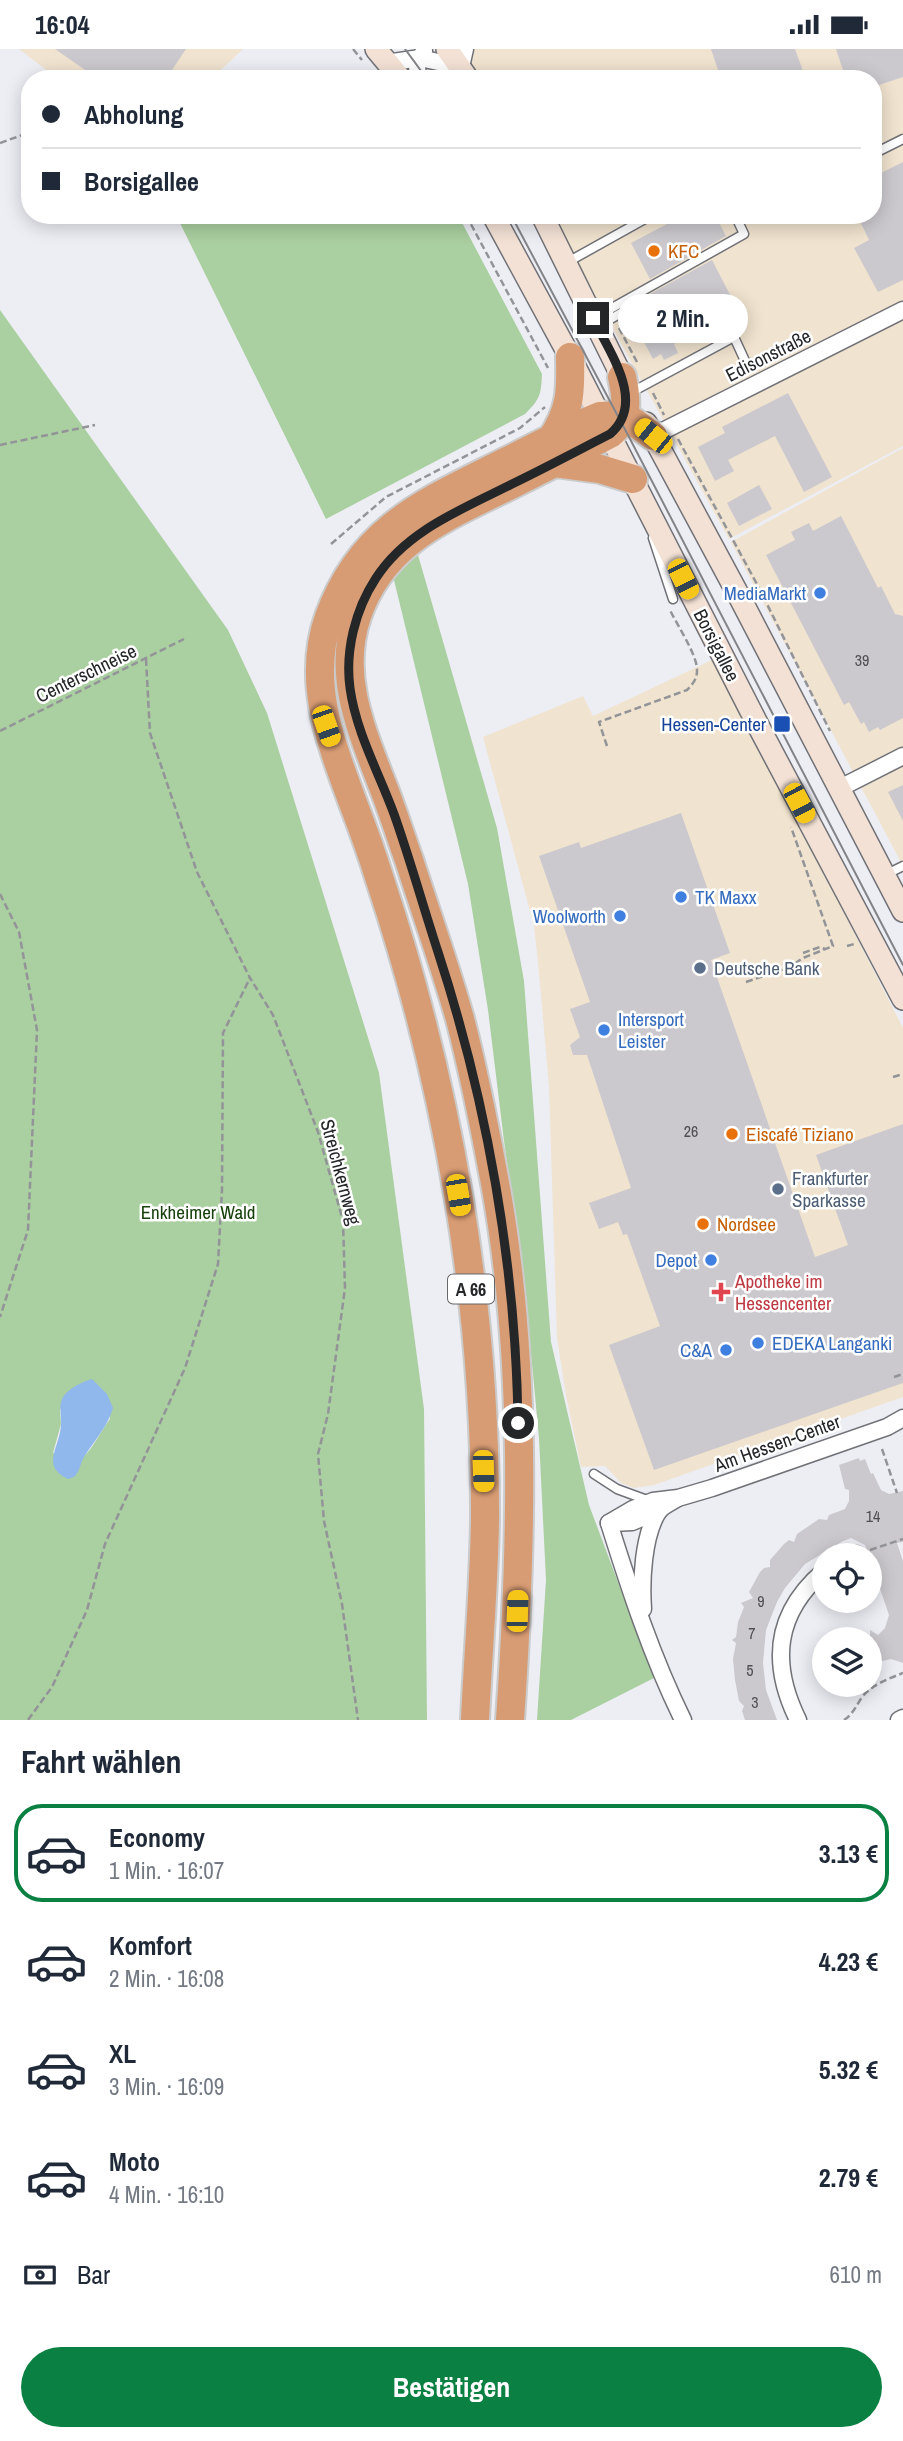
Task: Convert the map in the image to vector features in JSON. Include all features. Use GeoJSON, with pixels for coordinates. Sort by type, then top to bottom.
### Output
{"type":"FeatureCollection","features":[{"type":"Feature","properties":{"kind":"highway"},"geometry":{"type":"LineString","coordinates":[[570,357],[570,396],[553,452],[633,479]]}},
{"type":"Feature","properties":{"kind":"highway"},"geometry":{"type":"LineString","coordinates":[[622,403],[662,432]]}},
{"type":"Feature","properties":{"kind":"highway","name":"A 66"},"geometry":{"type":"LineString","coordinates":[[510,1720],[519,1532],[517,1396],[510,1300],[496,1185],[460,1019],[394,813],[360,728],[350,690],[349,659],[353,631],[365,598],[376,578],[402,546],[426,528],[553,452],[622,403]]}},
{"type":"Feature","properties":{"kind":"highway","name":"A 66"},"geometry":{"type":"LineString","coordinates":[[475,1720],[485,1520],[475,1318],[461,1216],[437,1087],[414,992],[382,885],[326,726],[320,694],[320,671],[325,630],[337,599],[361,557],[380,537],[420,505],[553,452]]}},
{"type":"Feature","properties":{"kind":"main road"},"geometry":{"type":"LineString","coordinates":[[447,49],[464,65]]}},
{"type":"Feature","properties":{"kind":"main road"},"geometry":{"type":"LineString","coordinates":[[381,56],[393,70]]}},
{"type":"Feature","properties":{"kind":"main road","name":"Borsigallee"},"geometry":{"type":"LineString","coordinates":[[498,224],[570,357],[622,403]]}},
{"type":"Feature","properties":{"kind":"main road","name":"Borsigallee"},"geometry":{"type":"LineString","coordinates":[[546,224],[566,263],[601,321],[622,403],[633,479],[761,731],[903,999]]}},
{"type":"Feature","properties":{"kind":"main road"},"geometry":{"type":"LineString","coordinates":[[662,432],[840,788],[894,871],[903,911]]}},
{"type":"Feature","properties":{"kind":"street"},"geometry":{"type":"LineString","coordinates":[[381,56],[423,53],[464,65]]}},
{"type":"Feature","properties":{"kind":"street","name":"Edisonstraße"},"geometry":{"type":"LineString","coordinates":[[662,432],[903,310]]}},
{"type":"Feature","properties":{"kind":"street"},"geometry":{"type":"LineString","coordinates":[[840,788],[903,756]]}},
{"type":"Feature","properties":{"kind":"street","name":"Am Hessen-Center"},"geometry":{"type":"LineString","coordinates":[[682,1720],[644,1625],[610,1523],[632,1522],[656,1506],[898,1422]]}},
{"type":"Feature","properties":{"kind":"street","name":"Am Hessen-Center"},"geometry":{"type":"LineString","coordinates":[[644,1625],[643,1562],[656,1506]]}},
{"type":"Feature","properties":{"kind":"street"},"geometry":{"type":"LineString","coordinates":[[798,1720],[785,1686],[780,1665],[780,1646],[790,1612],[812,1581]]}},
{"type":"Feature","properties":{"kind":"lane"},"geometry":{"type":"LineString","coordinates":[[882,150],[903,139]]}},
{"type":"Feature","properties":{"kind":"lane"},"geometry":{"type":"LineString","coordinates":[[566,263],[636,224]]}},
{"type":"Feature","properties":{"kind":"lane"},"geometry":{"type":"LineString","coordinates":[[601,321],[744,234],[739,224]]}},
{"type":"Feature","properties":{"kind":"lane"},"geometry":{"type":"LineString","coordinates":[[601,321],[635,305]]}},
{"type":"Feature","properties":{"kind":"lane"},"geometry":{"type":"LineString","coordinates":[[622,403],[734,337],[746,363]]}},
{"type":"Feature","properties":{"kind":"lane"},"geometry":{"type":"LineString","coordinates":[[648,510],[656,550],[673,599]]}},
{"type":"Feature","properties":{"kind":"lane"},"geometry":{"type":"LineString","coordinates":[[594,1474],[656,1506]]}},
{"type":"Feature","properties":{"kind":"path"},"geometry":{"type":"LineString","coordinates":[[0,143],[21,135]]}},
{"type":"Feature","properties":{"kind":"path"},"geometry":{"type":"LineString","coordinates":[[471,224],[548,365],[549,376]]}},
{"type":"Feature","properties":{"kind":"path"},"geometry":{"type":"LineString","coordinates":[[601,321],[622,403],[662,432],[758,586],[831,732]]}},
{"type":"Feature","properties":{"kind":"path"},"geometry":{"type":"LineString","coordinates":[[0,445],[95,425]]}},
{"type":"Feature","properties":{"kind":"path"},"geometry":{"type":"LineString","coordinates":[[607,746],[599,722],[687,690],[694,682],[698,673],[695,659],[670,611]]}},
{"type":"Feature","properties":{"kind":"path","name":"Centerschneise"},"geometry":{"type":"LineString","coordinates":[[0,731],[184,639]]}},
{"type":"Feature","properties":{"kind":"path","name":"Streichkernweg"},"geometry":{"type":"LineString","coordinates":[[146,659],[150,733],[197,872],[250,978],[273,1015],[318,1132],[343,1221],[345,1288],[328,1414],[318,1454],[324,1521],[342,1604],[358,1720]]}},
{"type":"Feature","properties":{"kind":"path"},"geometry":{"type":"LineString","coordinates":[[746,982],[790,967],[803,958],[832,946],[790,826]]}},
{"type":"Feature","properties":{"kind":"path"},"geometry":{"type":"LineString","coordinates":[[0,894],[19,932],[37,1030],[28,1230],[0,1317]]}},
{"type":"Feature","properties":{"kind":"path"},"geometry":{"type":"LineString","coordinates":[[803,953],[820,947],[825,949]]}},
{"type":"Feature","properties":{"kind":"path"},"geometry":{"type":"LineString","coordinates":[[28,1720],[52,1687],[88,1610],[105,1544],[185,1368],[218,1264],[222,1190],[223,1033],[250,978]]}},
{"type":"Feature","properties":{"kind":"path"},"geometry":{"type":"LineString","coordinates":[[893,1077],[903,1074]]}},
{"type":"Feature","properties":{"kind":"path"},"geometry":{"type":"LineString","coordinates":[[894,1377],[903,1374]]}},
{"type":"Feature","properties":{"kind":"path"},"geometry":{"type":"LineString","coordinates":[[882,1449],[897,1493]]}},
{"type":"Feature","properties":{"kind":"path"},"geometry":{"type":"LineString","coordinates":[[882,1546],[903,1539]]}},
{"type":"Feature","properties":{"kind":"path"},"geometry":{"type":"LineString","coordinates":[[844,1720],[851,1715],[869,1690],[885,1680],[903,1674]]}},
{"type":"Feature","properties":{"kind":"shaded area"},"geometry":{"type":"Polygon","coordinates":[[[19,49],[243,49],[221,70],[46,70],[19,49]]]}},
{"type":"Feature","properties":{"kind":"shaded area"},"geometry":{"type":"Polygon","coordinates":[[[457,49],[903,49],[903,446],[729,539],[555,224],[882,224],[882,70],[469,70],[457,49]]]}},
{"type":"Feature","properties":{"kind":"shaded area"},"geometry":{"type":"Polygon","coordinates":[[[903,448],[903,866],[731,542],[903,448]]]}},
{"type":"Feature","properties":{"kind":"shaded area"},"geometry":{"type":"Polygon","coordinates":[[[714,659],[903,1028],[903,1397],[654,1485],[634,1488],[621,1483],[605,1466],[581,1467],[566,1395],[557,1338],[549,1086],[534,926],[483,737],[583,696],[593,716],[714,659]]]}},
{"type":"Feature","properties":{"kind":"green space"},"geometry":{"type":"Polygon","coordinates":[[[180,224],[463,224],[542,374],[537,400],[525,414],[326,519],[180,224]]]}},
{"type":"Feature","properties":{"kind":"green space","name":"Enkheimer Wald"},"geometry":{"type":"Polygon","coordinates":[[[0,310],[228,630],[267,713],[379,1073],[424,1409],[427,1720],[0,1720],[0,310]],[[107,1394],[60,1409],[61,1424],[53,1453],[84,1456],[110,1419],[107,1394]]]}},
{"type":"Feature","properties":{"kind":"green space"},"geometry":{"type":"Polygon","coordinates":[[[418,555],[497,828],[524,981],[551,1342],[589,1505],[654,1678],[571,1720],[537,1720],[546,1580],[539,1438],[524,1279],[488,1010],[468,884],[393,576],[418,555]]]}},
{"type":"Feature","properties":{"kind":"water"},"geometry":{"type":"Polygon","coordinates":[[[92,1379],[107,1394],[113,1408],[83,1459],[78,1473],[68,1479],[60,1474],[53,1462],[60,1433],[60,1407],[72,1388],[92,1379]]]}},
{"type":"Feature","properties":{"kind":"building"},"geometry":{"type":"Polygon","coordinates":[[[55,49],[186,49],[172,70],[85,70],[55,49]]]}},
{"type":"Feature","properties":{"kind":"building"},"geometry":{"type":"Polygon","coordinates":[[[711,49],[795,49],[803,70],[718,70],[711,49]]]}},
{"type":"Feature","properties":{"kind":"building"},"geometry":{"type":"Polygon","coordinates":[[[836,49],[903,49],[903,77],[882,84],[882,70],[843,70],[836,49]]]}},
{"type":"Feature","properties":{"kind":"building"},"geometry":{"type":"Polygon","coordinates":[[[903,162],[903,280],[878,292],[854,248],[869,240],[861,224],[882,224],[882,172],[903,162]]]}},
{"type":"Feature","properties":{"kind":"building"},"geometry":{"type":"Polygon","coordinates":[[[667,224],[720,224],[726,236],[650,279],[631,243],[667,224]]]}},
{"type":"Feature","properties":{"kind":"building"},"geometry":{"type":"Polygon","coordinates":[[[712,260],[738,310],[674,344],[678,353],[664,360],[661,354],[653,359],[630,316],[640,309],[639,300],[712,260]]]}},
{"type":"Feature","properties":{"kind":"building"},"geometry":{"type":"Polygon","coordinates":[[[788,393],[832,477],[804,492],[775,436],[728,460],[734,471],[715,481],[698,447],[725,433],[722,427],[788,393]]]}},
{"type":"Feature","properties":{"kind":"building"},"geometry":{"type":"Polygon","coordinates":[[[759,485],[772,509],[739,526],[727,503],[759,485]]]}},
{"type":"Feature","properties":{"kind":"building"},"geometry":{"type":"Polygon","coordinates":[[[841,516],[878,588],[881,586],[895,614],[903,616],[903,718],[880,730],[878,727],[869,732],[864,722],[861,724],[849,702],[844,705],[766,555],[795,540],[791,532],[809,523],[813,531],[841,516]]]}},
{"type":"Feature","properties":{"kind":"building"},"geometry":{"type":"Polygon","coordinates":[[[903,785],[903,821],[888,792],[903,785]]]}},
{"type":"Feature","properties":{"kind":"building"},"geometry":{"type":"Polygon","coordinates":[[[681,813],[730,953],[711,960],[815,1257],[848,1245],[816,1155],[903,1124],[903,1383],[654,1470],[609,1345],[660,1326],[627,1234],[623,1235],[618,1222],[599,1229],[589,1203],[631,1188],[587,1055],[573,1055],[570,1045],[580,1037],[570,1009],[590,1002],[539,856],[579,842],[581,848],[681,813]]]}},
{"type":"Feature","properties":{"kind":"building"},"geometry":{"type":"Polygon","coordinates":[[[859,1458],[860,1461],[865,1459],[881,1490],[889,1494],[903,1491],[903,1542],[897,1543],[903,1561],[903,1663],[891,1659],[882,1661],[882,1631],[889,1615],[882,1595],[882,1543],[861,1543],[851,1538],[840,1543],[812,1543],[812,1560],[805,1564],[785,1588],[766,1630],[763,1663],[766,1690],[777,1720],[745,1720],[742,1711],[744,1706],[739,1701],[735,1680],[733,1659],[736,1643],[732,1640],[736,1637],[744,1607],[741,1603],[753,1598],[749,1592],[760,1572],[770,1567],[770,1560],[784,1544],[789,1540],[794,1542],[797,1534],[819,1519],[827,1520],[829,1515],[845,1509],[849,1501],[849,1490],[845,1489],[839,1465],[859,1458]]]}},
{"type":"Feature","properties":{"kind":"tram line"},"geometry":{"type":"LineString","coordinates":[[405,49],[420,70]]}},
{"type":"Feature","properties":{"kind":"tram line"},"geometry":{"type":"LineString","coordinates":[[516,224],[903,965]]}},
{"type":"Feature","properties":{"kind":"place","name":"KFC"},"geometry":{"type":"Point","coordinates":[654,251]}},
{"type":"Feature","properties":{"kind":"place","name":"MediaMarkt"},"geometry":{"type":"Point","coordinates":[820,593]}},
{"type":"Feature","properties":{"kind":"place","name":"Hessen-Center"},"geometry":{"type":"Point","coordinates":[782,724]}},
{"type":"Feature","properties":{"kind":"place","name":"TK Maxx"},"geometry":{"type":"Point","coordinates":[681,897]}},
{"type":"Feature","properties":{"kind":"place","name":"Woolworth"},"geometry":{"type":"Point","coordinates":[620,916]}},
{"type":"Feature","properties":{"kind":"place","name":"Deutsche Bank"},"geometry":{"type":"Point","coordinates":[700,968]}},
{"type":"Feature","properties":{"kind":"place","name":"Intersport Leister"},"geometry":{"type":"Point","coordinates":[604,1030]}},
{"type":"Feature","properties":{"kind":"place","name":"Eiscafé Tiziano"},"geometry":{"type":"Point","coordinates":[732,1134]}},
{"type":"Feature","properties":{"kind":"place","name":"Frankfurter Sparkasse"},"geometry":{"type":"Point","coordinates":[778,1189]}},
{"type":"Feature","properties":{"kind":"place","name":"Nordsee"},"geometry":{"type":"Point","coordinates":[703,1224]}},
{"type":"Feature","properties":{"kind":"place","name":"Depot"},"geometry":{"type":"Point","coordinates":[711,1260]}},
{"type":"Feature","properties":{"kind":"place","name":"Apotheke im Hessencenter"},"geometry":{"type":"Point","coordinates":[721,1292]}},
{"type":"Feature","properties":{"kind":"place","name":"EDEKA Langanki"},"geometry":{"type":"Point","coordinates":[758,1343]}},
{"type":"Feature","properties":{"kind":"place","name":"C&A"},"geometry":{"type":"Point","coordinates":[726,1350]}},
{"type":"Feature","properties":{"kind":"route"},"geometry":{"type":"LineString","coordinates":[[518,1423],[510,1300],[496,1185],[460,1019],[394,813],[360,728],[350,690],[350,648],[357,615],[365,598],[376,578],[402,546],[426,528],[616,429],[624,415],[626,396],[622,377],[593,318]]}}]}
